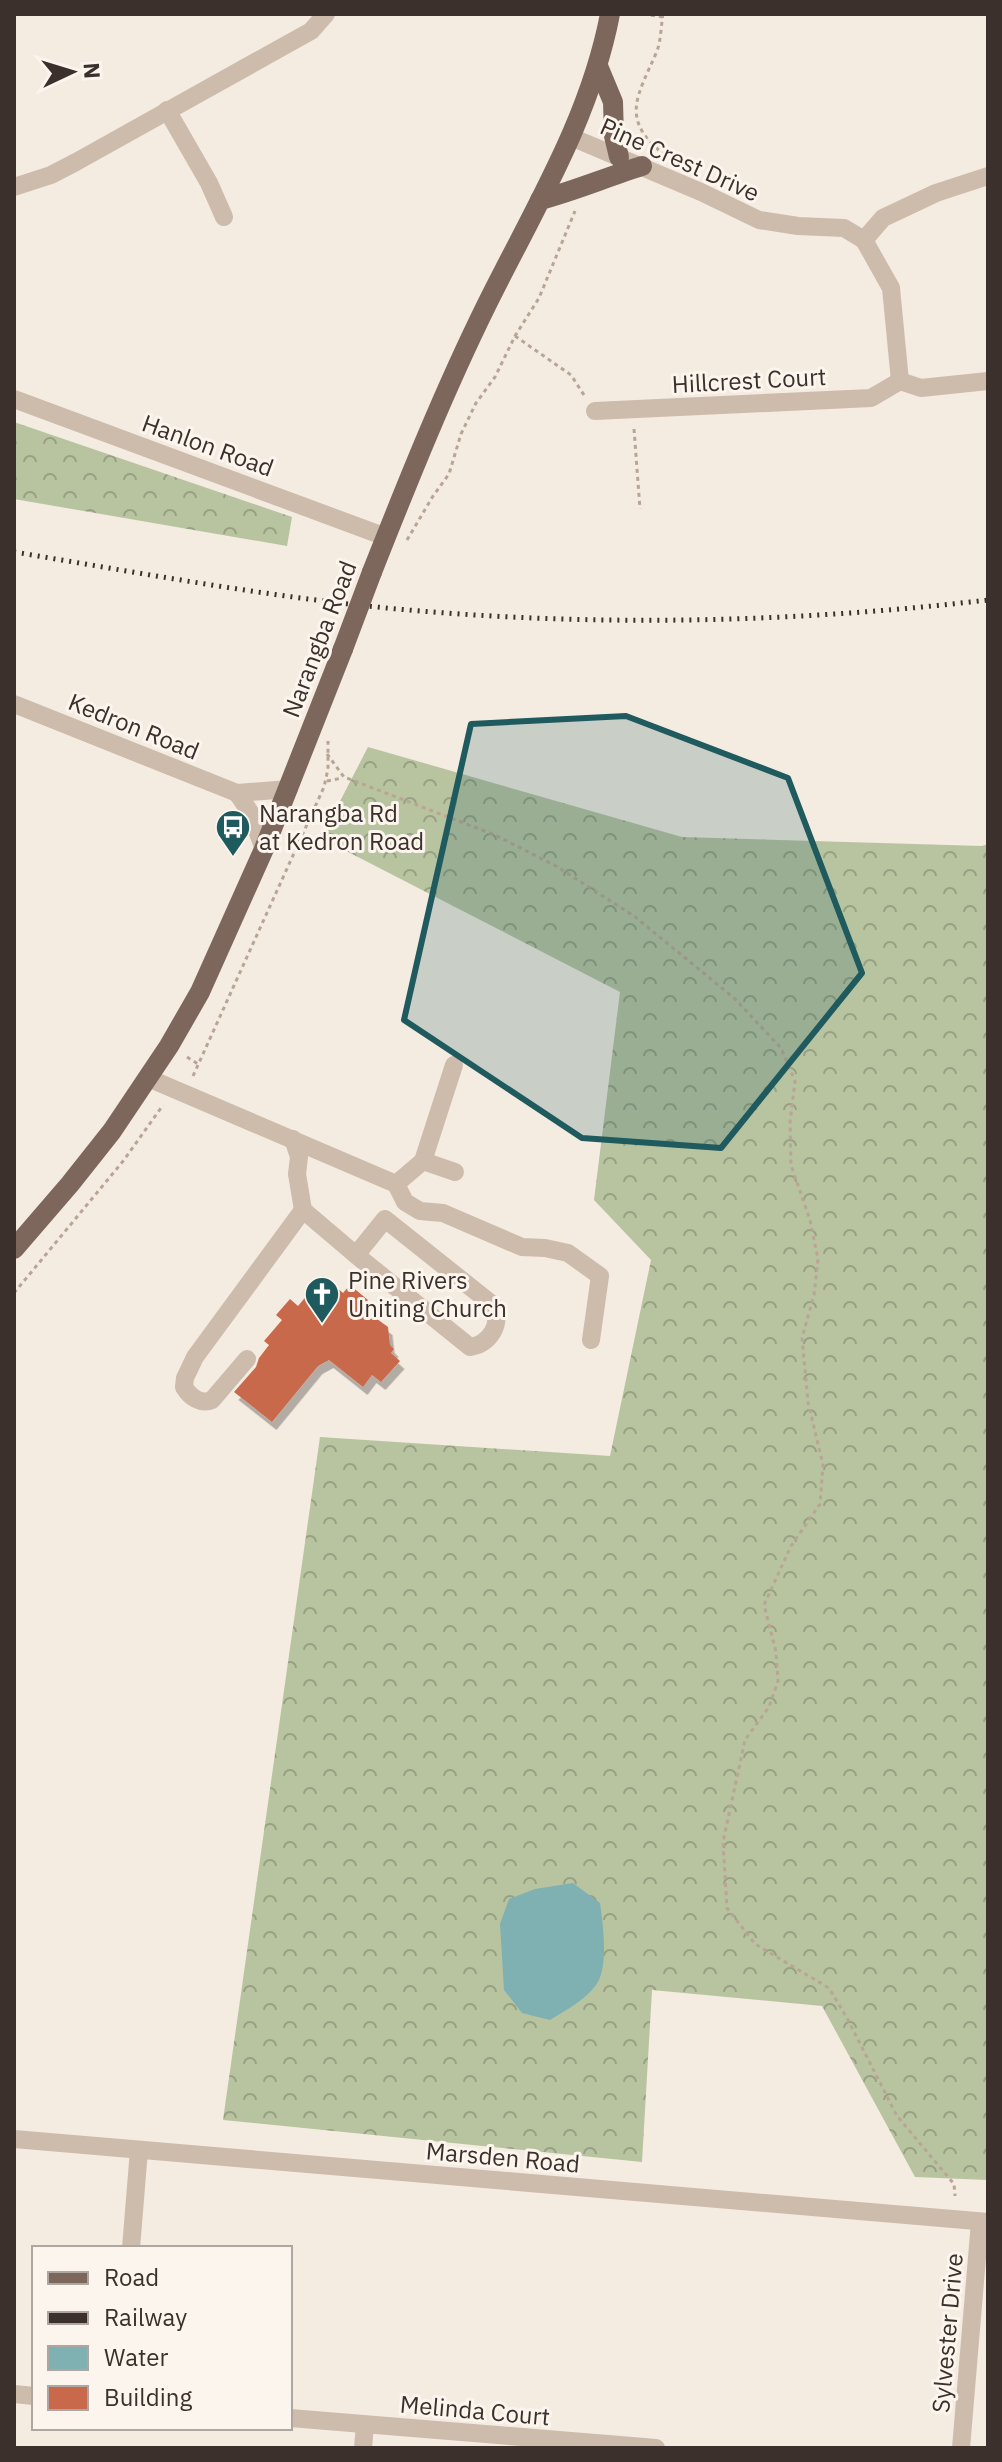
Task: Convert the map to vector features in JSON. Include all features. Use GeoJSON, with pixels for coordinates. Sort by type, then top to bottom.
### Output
{"type":"FeatureCollection","features":[{"type":"Feature","properties":{"kind":"main road","name":"Narangba Road"},"geometry":{"type":"LineString","coordinates":[[14,1249],[95,1154],[148,1078],[200,992],[289,789],[372,572],[394,541],[433,418],[571,137],[598,66],[610,14]]}},
{"type":"Feature","properties":{"kind":"main road"},"geometry":{"type":"LineString","coordinates":[[598,66],[613,102],[614,136],[619,157]]}},
{"type":"Feature","properties":{"kind":"main road"},"geometry":{"type":"LineString","coordinates":[[540,200],[642,166]]}},
{"type":"Feature","properties":{"kind":"street"},"geometry":{"type":"LineString","coordinates":[[14,187],[76,162],[311,31],[326,14]]}},
{"type":"Feature","properties":{"kind":"street"},"geometry":{"type":"LineString","coordinates":[[167,110],[209,183],[224,217]]}},
{"type":"Feature","properties":{"kind":"street","name":"Pine Crest Drive"},"geometry":{"type":"LineString","coordinates":[[571,137],[759,220],[844,228],[864,240]]}},
{"type":"Feature","properties":{"kind":"street"},"geometry":{"type":"LineString","coordinates":[[988,176],[936,193],[883,218],[864,240],[891,288],[900,381],[921,388],[988,381]]}},
{"type":"Feature","properties":{"kind":"street","name":"Hillcrest Court"},"geometry":{"type":"LineString","coordinates":[[595,411],[871,398],[900,381]]}},
{"type":"Feature","properties":{"kind":"street","name":"Hanlon Road"},"geometry":{"type":"LineString","coordinates":[[14,399],[394,541]]}},
{"type":"Feature","properties":{"kind":"street","name":"Kedron Road"},"geometry":{"type":"LineString","coordinates":[[14,704],[237,793],[289,789]]}},
{"type":"Feature","properties":{"kind":"street"},"geometry":{"type":"LineString","coordinates":[[237,793],[250,812],[264,849]]}},
{"type":"Feature","properties":{"kind":"street"},"geometry":{"type":"LineString","coordinates":[[396,1184],[423,1161],[454,1065]]}},
{"type":"Feature","properties":{"kind":"street"},"geometry":{"type":"LineString","coordinates":[[148,1078],[396,1184],[405,1202],[420,1211],[443,1213],[522,1247],[568,1253],[600,1276],[591,1340]]}},
{"type":"Feature","properties":{"kind":"street"},"geometry":{"type":"LineString","coordinates":[[293,1139],[299,1157],[297,1174],[303,1210],[356,1255],[470,1347],[488,1339],[495,1328],[497,1317],[493,1305],[385,1219],[356,1255]]}},
{"type":"Feature","properties":{"kind":"street"},"geometry":{"type":"LineString","coordinates":[[423,1161],[455,1172]]}},
{"type":"Feature","properties":{"kind":"street"},"geometry":{"type":"LineString","coordinates":[[247,1359],[216,1397],[208,1402],[192,1397],[184,1387],[195,1357],[303,1210]]}},
{"type":"Feature","properties":{"kind":"street","name":"Marsden Road"},"geometry":{"type":"LineString","coordinates":[[14,2139],[984,2222]]}},
{"type":"Feature","properties":{"kind":"street"},"geometry":{"type":"LineString","coordinates":[[131,2246],[139,2150]]}},
{"type":"Feature","properties":{"kind":"street","name":"Sylvester Drive"},"geometry":{"type":"LineString","coordinates":[[961,2448],[984,2222]]}},
{"type":"Feature","properties":{"kind":"street","name":"Melinda Court"},"geometry":{"type":"LineString","coordinates":[[292,2418],[656,2448]]}},
{"type":"Feature","properties":{"kind":"street"},"geometry":{"type":"LineString","coordinates":[[363,2448],[365,2425]]}},
{"type":"Feature","properties":{"kind":"path"},"geometry":{"type":"LineString","coordinates":[[643,14],[663,16],[658,47],[646,71],[636,104],[643,132],[669,158],[662,175]]}},
{"type":"Feature","properties":{"kind":"path"},"geometry":{"type":"LineString","coordinates":[[394,541],[413,531],[449,474],[461,434],[476,403],[495,377],[515,336],[539,298],[579,204]]}},
{"type":"Feature","properties":{"kind":"path"},"geometry":{"type":"LineString","coordinates":[[515,336],[571,375],[595,411]]}},
{"type":"Feature","properties":{"kind":"path"},"geometry":{"type":"LineString","coordinates":[[632,410],[640,509]]}},
{"type":"Feature","properties":{"kind":"path"},"geometry":{"type":"LineString","coordinates":[[193,1078],[327,781],[327,754],[344,777],[495,835],[556,866],[646,926],[734,998],[781,1048],[795,1081],[790,1122],[791,1165],[810,1220],[818,1259],[814,1295],[802,1338],[808,1402],[823,1465],[820,1504],[791,1546],[764,1605],[776,1652],[778,1681],[769,1707],[745,1740],[723,1842],[727,1908],[755,1944],[829,1988],[897,2116],[954,2184],[955,2196]]}},
{"type":"Feature","properties":{"kind":"path"},"geometry":{"type":"LineString","coordinates":[[327,781],[344,777]]}},
{"type":"Feature","properties":{"kind":"path"},"geometry":{"type":"LineString","coordinates":[[187,1057],[198,1064]]}},
{"type":"Feature","properties":{"kind":"path"},"geometry":{"type":"LineString","coordinates":[[14,1293],[124,1160],[156,1113],[171,1102]]}},
{"type":"Feature","properties":{"kind":"highlighted area"},"geometry":{"type":"Polygon","coordinates":[[[626,716],[788,778],[862,973],[721,1148],[582,1138],[404,1020],[471,724],[626,716]]]}},
{"type":"Feature","properties":{"kind":"green space"},"geometry":{"type":"Polygon","coordinates":[[[14,422],[292,517],[287,546],[14,499],[14,422]]]}},
{"type":"Feature","properties":{"kind":"green space"},"geometry":{"type":"Polygon","coordinates":[[[368,747],[682,837],[988,844],[988,2180],[915,2177],[822,2006],[652,1990],[642,2162],[223,2120],[320,1437],[610,1456],[651,1260],[594,1200],[620,992],[321,838],[368,747]]]}},
{"type":"Feature","properties":{"kind":"water"},"geometry":{"type":"Polygon","coordinates":[[[573,1883],[600,1903],[604,1946],[600,1977],[586,1996],[550,2020],[522,2013],[504,1990],[500,1924],[509,1899],[535,1889],[573,1883]]]}},
{"type":"Feature","properties":{"kind":"building"},"geometry":{"type":"Polygon","coordinates":[[[323,1276],[343,1293],[350,1285],[368,1300],[362,1308],[388,1327],[390,1345],[394,1349],[391,1353],[400,1361],[381,1382],[372,1375],[363,1387],[329,1360],[318,1366],[272,1422],[234,1392],[256,1367],[269,1345],[264,1341],[282,1320],[276,1315],[290,1299],[298,1306],[323,1276]]]}},
{"type":"Feature","properties":{"kind":"railway"},"geometry":{"type":"LineString","coordinates":[[14,552],[301,598],[471,615],[619,620],[766,618],[988,600]]}},
{"type":"Feature","properties":{"kind":"place","name":"Narangba Rd at Kedron Road"},"geometry":{"type":"Point","coordinates":[233,858]}},
{"type":"Feature","properties":{"kind":"place","name":"Pine Rivers Uniting Church"},"geometry":{"type":"Point","coordinates":[322,1325]}}]}
